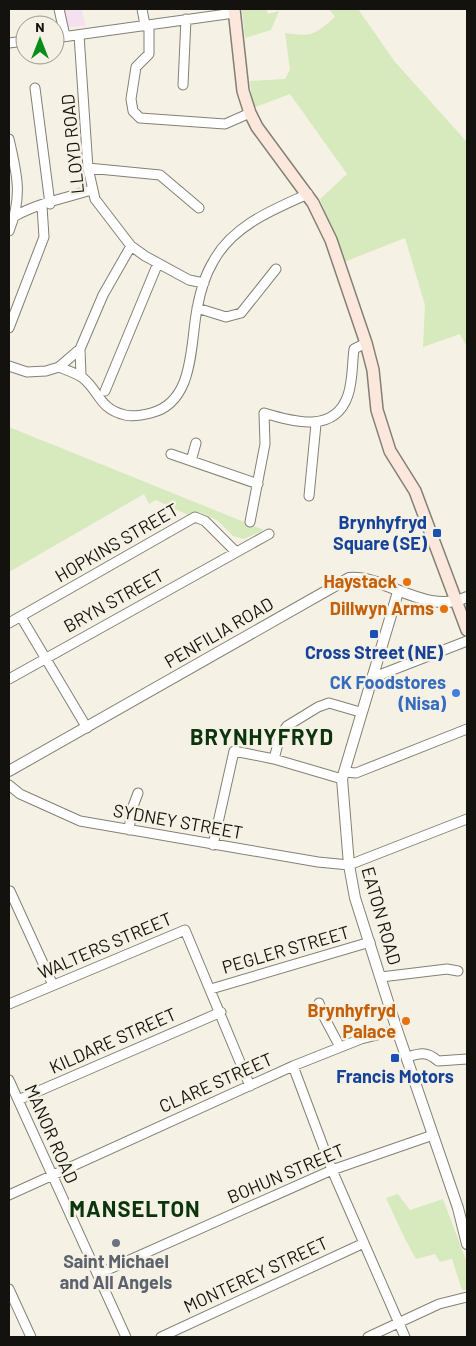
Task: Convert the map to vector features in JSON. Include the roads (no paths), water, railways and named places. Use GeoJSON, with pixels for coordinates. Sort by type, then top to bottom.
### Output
{"type":"FeatureCollection","features":[{"type":"Feature","properties":{"kind":"main road"},"geometry":{"type":"LineString","coordinates":[[234,11],[243,91],[250,113],[257,127],[308,194],[331,240],[366,343],[372,370],[377,410],[390,451],[414,491],[467,630]]}},
{"type":"Feature","properties":{"kind":"street"},"geometry":{"type":"LineString","coordinates":[[59,9],[66,36],[186,20],[197,13],[234,11]]}},
{"type":"Feature","properties":{"kind":"street"},"geometry":{"type":"LineString","coordinates":[[142,9],[147,25],[148,54],[136,67],[131,99],[133,111],[140,118],[225,124],[250,113]]}},
{"type":"Feature","properties":{"kind":"street"},"geometry":{"type":"LineString","coordinates":[[183,85],[178,73],[186,20]]}},
{"type":"Feature","properties":{"kind":"street","name":"LLOYD ROAD"},"geometry":{"type":"LineString","coordinates":[[79,35],[88,168],[91,190],[98,205],[131,246],[189,280],[204,284]]}},
{"type":"Feature","properties":{"kind":"street"},"geometry":{"type":"LineString","coordinates":[[9,328],[44,237],[46,205],[34,88]]}},
{"type":"Feature","properties":{"kind":"street"},"geometry":{"type":"LineString","coordinates":[[9,139],[19,193],[15,216],[9,231]]}},
{"type":"Feature","properties":{"kind":"street"},"geometry":{"type":"LineString","coordinates":[[88,168],[160,175],[200,208]]}},
{"type":"Feature","properties":{"kind":"street"},"geometry":{"type":"LineString","coordinates":[[15,216],[32,206],[46,205],[91,190]]}},
{"type":"Feature","properties":{"kind":"street"},"geometry":{"type":"LineString","coordinates":[[19,193],[32,206]]}},
{"type":"Feature","properties":{"kind":"street"},"geometry":{"type":"LineString","coordinates":[[58,367],[81,376],[110,409],[126,415],[144,415],[159,411],[173,401],[185,382],[197,308],[204,284],[213,262],[226,243],[242,228],[257,219],[308,194]]}},
{"type":"Feature","properties":{"kind":"street"},"geometry":{"type":"LineString","coordinates":[[81,376],[80,349],[103,295],[131,246]]}},
{"type":"Feature","properties":{"kind":"street"},"geometry":{"type":"LineString","coordinates":[[105,391],[105,380],[158,263]]}},
{"type":"Feature","properties":{"kind":"street"},"geometry":{"type":"LineString","coordinates":[[197,308],[226,317],[241,314],[276,269]]}},
{"type":"Feature","properties":{"kind":"street"},"geometry":{"type":"LineString","coordinates":[[250,522],[265,444],[264,413],[286,420],[316,424],[327,420],[343,404],[348,395],[354,365],[354,349],[366,343]]}},
{"type":"Feature","properties":{"kind":"street"},"geometry":{"type":"LineString","coordinates":[[9,366],[27,372],[46,371],[58,367],[80,349]]}},
{"type":"Feature","properties":{"kind":"street"},"geometry":{"type":"LineString","coordinates":[[309,496],[316,424]]}},
{"type":"Feature","properties":{"kind":"street"},"geometry":{"type":"LineString","coordinates":[[191,461],[196,443]]}},
{"type":"Feature","properties":{"kind":"street"},"geometry":{"type":"LineString","coordinates":[[172,454],[258,484]]}},
{"type":"Feature","properties":{"kind":"street","name":"HOPKINS STREET"},"geometry":{"type":"LineString","coordinates":[[9,623],[195,517],[205,521],[236,551]]}},
{"type":"Feature","properties":{"kind":"street","name":"BRYN STREET"},"geometry":{"type":"LineString","coordinates":[[9,678],[269,534]]}},
{"type":"Feature","properties":{"kind":"street","name":"PENFILIA ROAD"},"geometry":{"type":"LineString","coordinates":[[9,771],[349,578],[360,577],[398,592],[436,602],[456,602]]}},
{"type":"Feature","properties":{"kind":"street","name":"EATON ROAD"},"geometry":{"type":"LineString","coordinates":[[398,592],[360,712],[343,776],[349,865],[355,898],[397,1030],[458,1208],[467,1244]]}},
{"type":"Feature","properties":{"kind":"street"},"geometry":{"type":"LineString","coordinates":[[456,602],[467,597]]}},
{"type":"Feature","properties":{"kind":"street"},"geometry":{"type":"LineString","coordinates":[[21,616],[86,728]]}},
{"type":"Feature","properties":{"kind":"street"},"geometry":{"type":"LineString","coordinates":[[373,675],[382,674],[467,641]]}},
{"type":"Feature","properties":{"kind":"street"},"geometry":{"type":"LineString","coordinates":[[274,759],[280,736],[287,726],[318,707],[329,703],[360,712]]}},
{"type":"Feature","properties":{"kind":"street"},"geometry":{"type":"LineString","coordinates":[[213,845],[234,751],[343,776],[356,773],[467,729]]}},
{"type":"Feature","properties":{"kind":"street","name":"SYDNEY STREET"},"geometry":{"type":"LineString","coordinates":[[9,785],[20,794],[80,822],[318,862],[349,865]]}},
{"type":"Feature","properties":{"kind":"street"},"geometry":{"type":"LineString","coordinates":[[129,830],[132,809],[138,793]]}},
{"type":"Feature","properties":{"kind":"street"},"geometry":{"type":"LineString","coordinates":[[349,865],[467,819]]}},
{"type":"Feature","properties":{"kind":"street"},"geometry":{"type":"LineString","coordinates":[[10,891],[53,985]]}},
{"type":"Feature","properties":{"kind":"street","name":"WALTERS STREET"},"geometry":{"type":"LineString","coordinates":[[9,1004],[185,930],[211,989]]}},
{"type":"Feature","properties":{"kind":"street","name":"PEGLER STREET"},"geometry":{"type":"LineString","coordinates":[[211,989],[370,942]]}},
{"type":"Feature","properties":{"kind":"street"},"geometry":{"type":"LineString","coordinates":[[381,977],[448,969],[458,971]]}},
{"type":"Feature","properties":{"kind":"street"},"geometry":{"type":"LineString","coordinates":[[211,989],[250,1086]]}},
{"type":"Feature","properties":{"kind":"street"},"geometry":{"type":"LineString","coordinates":[[319,1003],[324,1017],[340,1047]]}},
{"type":"Feature","properties":{"kind":"street","name":"KILDARE STREET"},"geometry":{"type":"LineString","coordinates":[[18,1100],[221,1012]]}},
{"type":"Feature","properties":{"kind":"street","name":"CLARE STREET"},"geometry":{"type":"LineString","coordinates":[[9,1195],[293,1066],[340,1047],[397,1030]]}},
{"type":"Feature","properties":{"kind":"street"},"geometry":{"type":"LineString","coordinates":[[406,1057],[421,1052],[433,1056],[438,1061],[467,1059]]}},
{"type":"Feature","properties":{"kind":"street"},"geometry":{"type":"LineString","coordinates":[[293,1066],[332,1170],[405,1337]]}},
{"type":"Feature","properties":{"kind":"street","name":"MANOR ROAD"},"geometry":{"type":"LineString","coordinates":[[9,1080],[126,1337]]}},
{"type":"Feature","properties":{"kind":"street","name":"BOHUN STREET"},"geometry":{"type":"LineString","coordinates":[[98,1274],[332,1170],[433,1135]]}},
{"type":"Feature","properties":{"kind":"street","name":"MONTEREY STREET"},"geometry":{"type":"LineString","coordinates":[[161,1337],[364,1243]]}},
{"type":"Feature","properties":{"kind":"street"},"geometry":{"type":"LineString","coordinates":[[9,1289],[31,1337]]}},
{"type":"Feature","properties":{"kind":"street"},"geometry":{"type":"LineString","coordinates":[[368,1337],[439,1304],[467,1297]]}},
{"type":"Feature","properties":{"kind":"place","name":"Brynhyfryd Square (SE)"},"geometry":{"type":"Point","coordinates":[437,533]}},
{"type":"Feature","properties":{"kind":"place","name":"Haystack"},"geometry":{"type":"Point","coordinates":[407,582]}},
{"type":"Feature","properties":{"kind":"place","name":"Dillwyn Arms"},"geometry":{"type":"Point","coordinates":[444,609]}},
{"type":"Feature","properties":{"kind":"place","name":"Cross Street (NE)"},"geometry":{"type":"Point","coordinates":[374,634]}},
{"type":"Feature","properties":{"kind":"place","name":"CK Foodstores (Nisa)"},"geometry":{"type":"Point","coordinates":[456,693]}},
{"type":"Feature","properties":{"kind":"place","name":"Brynhyfryd Palace"},"geometry":{"type":"Point","coordinates":[406,1021]}},
{"type":"Feature","properties":{"kind":"place","name":"Francis Motors"},"geometry":{"type":"Point","coordinates":[395,1058]}},
{"type":"Feature","properties":{"kind":"place","name":"Saint Michael and All Angels"},"geometry":{"type":"Point","coordinates":[116,1243]}},
{"type":"Feature","properties":{"kind":"district","name":"BRYNHYFRYD"},"geometry":{"type":"Point","coordinates":[262,737]}},
{"type":"Feature","properties":{"kind":"district","name":"MANSELTON"},"geometry":{"type":"Point","coordinates":[135,1209]}}]}
